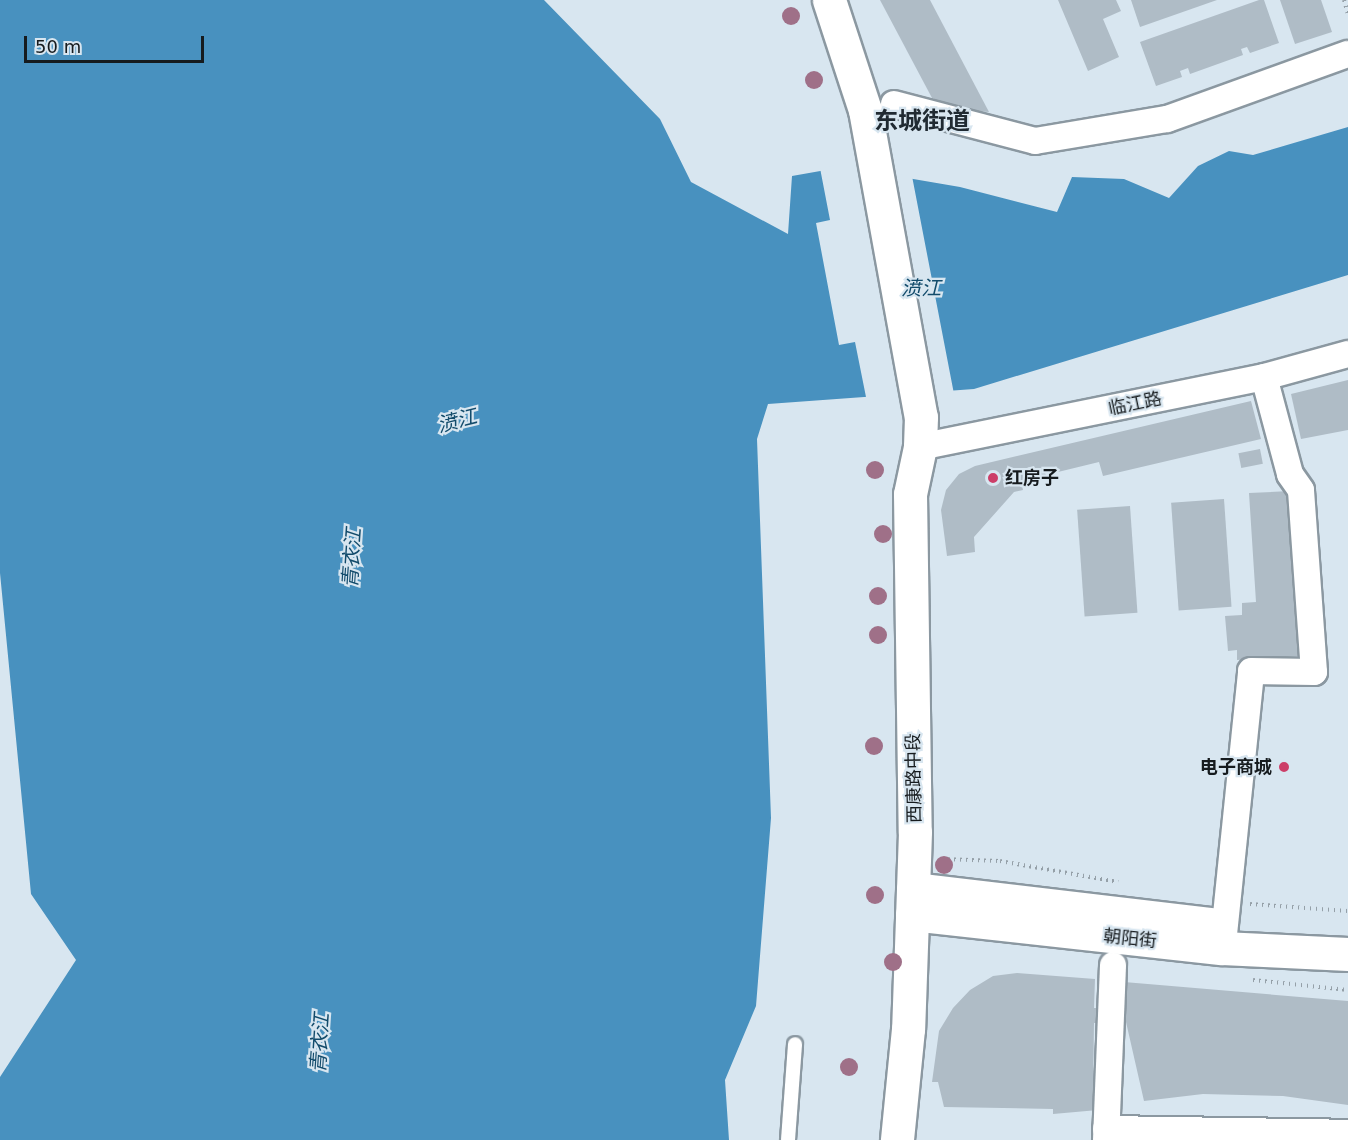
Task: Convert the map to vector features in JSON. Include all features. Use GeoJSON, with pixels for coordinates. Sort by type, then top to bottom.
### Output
{"type":"FeatureCollection","features":[{"type":"Feature","properties":{"kind":"street"},"geometry":{"type":"LineString","coordinates":[[830,0],[869,130],[920,432]]}},
{"type":"Feature","properties":{"kind":"street"},"geometry":{"type":"LineString","coordinates":[[894,104],[1035,141],[1167,119],[1348,54]]}},
{"type":"Feature","properties":{"kind":"street","name":"临江路"},"geometry":{"type":"LineString","coordinates":[[920,432],[1264,377],[1348,354]]}},
{"type":"Feature","properties":{"kind":"street"},"geometry":{"type":"LineString","coordinates":[[1223,937],[1251,671],[1314,672],[1301,490],[1290,474],[1264,377]]}},
{"type":"Feature","properties":{"kind":"street","name":"西康路中段"},"geometry":{"type":"LineString","coordinates":[[897,1140],[908,1029],[912,901],[910,494],[920,432]]}},
{"type":"Feature","properties":{"kind":"street","name":"朝阳街"},"geometry":{"type":"LineString","coordinates":[[912,901],[1348,954]]}},
{"type":"Feature","properties":{"kind":"street","name":"朝阳街"},"geometry":{"type":"LineString","coordinates":[[1223,937],[1348,934]]}},
{"type":"Feature","properties":{"kind":"street"},"geometry":{"type":"LineString","coordinates":[[1113,965],[1106,1134],[1348,1133]]}},
{"type":"Feature","properties":{"kind":"lane"},"geometry":{"type":"LineString","coordinates":[[788,1140],[795,1044]]}},
{"type":"Feature","properties":{"kind":"path"},"geometry":{"type":"LineString","coordinates":[[1344,0],[1348,14]]}},
{"type":"Feature","properties":{"kind":"water"},"geometry":{"type":"Polygon","coordinates":[[[0,0],[544,0],[660,119],[691,182],[788,234],[792,176],[843,167],[960,187],[1057,212],[1072,177],[1124,179],[1169,198],[1198,166],[1229,151],[1253,155],[1348,127],[1348,275],[974,389],[768,404],[757,439],[771,818],[756,1006],[725,1080],[729,1140],[0,1140],[0,1077],[76,960],[31,894],[0,573],[0,0]]]}},
{"type":"Feature","properties":{"kind":"pier"},"geometry":{"type":"Polygon","coordinates":[[[843,164],[912,176],[954,394],[867,402],[855,342],[839,345],[816,223],[830,220],[820,168],[843,164]]]}},
{"type":"Feature","properties":{"kind":"building"},"geometry":{"type":"Polygon","coordinates":[[[880,0],[930,0],[989,112],[962,110],[932,98],[880,0]]]}},
{"type":"Feature","properties":{"kind":"building"},"geometry":{"type":"Polygon","coordinates":[[[1058,0],[1116,0],[1121,11],[1103,19],[1119,57],[1088,71],[1058,0]]]}},
{"type":"Feature","properties":{"kind":"building"},"geometry":{"type":"Polygon","coordinates":[[[1131,0],[1217,0],[1140,27],[1131,0]]]}},
{"type":"Feature","properties":{"kind":"building"},"geometry":{"type":"Polygon","coordinates":[[[1264,0],[1279,43],[1250,53],[1247,47],[1241,49],[1243,55],[1190,74],[1188,68],[1180,71],[1182,77],[1156,86],[1140,42],[1264,0]]]}},
{"type":"Feature","properties":{"kind":"building"},"geometry":{"type":"Polygon","coordinates":[[[1280,0],[1321,0],[1332,32],[1295,44],[1280,0]]]}},
{"type":"Feature","properties":{"kind":"building"},"geometry":{"type":"Polygon","coordinates":[[[1348,380],[1348,430],[1301,439],[1291,394],[1348,380]]]}},
{"type":"Feature","properties":{"kind":"building","name":"红房子"},"geometry":{"type":"Polygon","coordinates":[[[1251,401],[1261,439],[1103,476],[1099,462],[1021,481],[1023,490],[1014,492],[974,537],[975,552],[947,556],[941,510],[946,490],[959,474],[975,466],[1251,401]]]}},
{"type":"Feature","properties":{"kind":"building"},"geometry":{"type":"Polygon","coordinates":[[[1260,449],[1263,464],[1241,468],[1238,453],[1260,449]]]}},
{"type":"Feature","properties":{"kind":"building"},"geometry":{"type":"Polygon","coordinates":[[[1290,491],[1301,656],[1237,660],[1237,650],[1228,651],[1225,616],[1242,615],[1242,603],[1256,602],[1249,493],[1290,491]]]}},
{"type":"Feature","properties":{"kind":"building"},"geometry":{"type":"Polygon","coordinates":[[[1224,499],[1232,607],[1179,610],[1171,503],[1224,499]]]}},
{"type":"Feature","properties":{"kind":"building"},"geometry":{"type":"Polygon","coordinates":[[[1130,506],[1137,613],[1085,616],[1077,510],[1130,506]]]}},
{"type":"Feature","properties":{"kind":"building"},"geometry":{"type":"Polygon","coordinates":[[[1017,973],[1095,979],[1094,1008],[1099,1008],[1099,1023],[1094,1023],[1093,1095],[1098,1095],[1098,1110],[1053,1114],[1053,1109],[944,1107],[938,1082],[932,1082],[939,1031],[953,1008],[970,990],[993,976],[1017,973]]]}},
{"type":"Feature","properties":{"kind":"building"},"geometry":{"type":"Polygon","coordinates":[[[1124,982],[1348,1001],[1348,1105],[1283,1096],[1203,1094],[1144,1101],[1121,1000],[1124,982]]]}},
{"type":"Feature","properties":{"kind":"place","name":"红房子"},"geometry":{"type":"Point","coordinates":[993,478]}},
{"type":"Feature","properties":{"kind":"place","name":"电子商城"},"geometry":{"type":"Point","coordinates":[1284,767]}},
{"type":"Feature","properties":{"kind":"district","name":"东城街道"},"geometry":{"type":"Point","coordinates":[922,122]}},
{"type":"Feature","properties":{"kind":"water label","name":"𣸣江"},"geometry":{"type":"Point","coordinates":[921,288]}},
{"type":"Feature","properties":{"kind":"water label","name":"𣸣江"},"geometry":{"type":"Point","coordinates":[457,421]}},
{"type":"Feature","properties":{"kind":"water label","name":"青衣江"},"geometry":{"type":"Point","coordinates":[352,558]}},
{"type":"Feature","properties":{"kind":"water label","name":"青衣江"},"geometry":{"type":"Point","coordinates":[320,1043]}}]}
